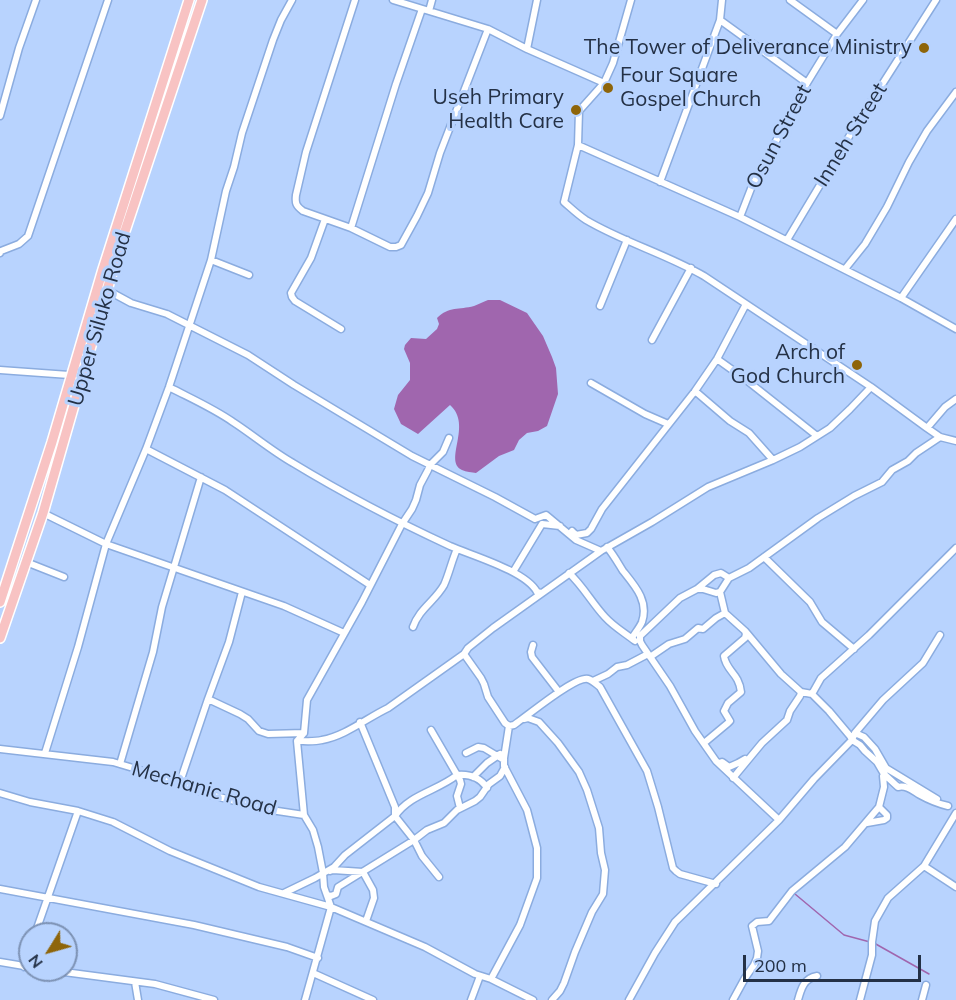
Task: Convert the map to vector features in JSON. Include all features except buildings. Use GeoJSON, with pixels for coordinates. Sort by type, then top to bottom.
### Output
{"type":"FeatureCollection","features":[{"type":"Feature","properties":{"kind":"main road","name":"Upper Siluko Road"},"geometry":{"type":"LineString","coordinates":[[0,602],[73,374],[106,258],[189,0]]}},
{"type":"Feature","properties":{"kind":"main road","name":"Upper Siluko Road"},"geometry":{"type":"LineString","coordinates":[[0,638],[44,513],[106,290],[202,0]]}},
{"type":"Feature","properties":{"kind":"street"},"geometry":{"type":"LineString","coordinates":[[0,116],[19,48],[36,0]]}},
{"type":"Feature","properties":{"kind":"street"},"geometry":{"type":"LineString","coordinates":[[0,253],[28,236],[108,0]]}},
{"type":"Feature","properties":{"kind":"street"},"geometry":{"type":"LineString","coordinates":[[45,753],[78,647],[106,544],[169,387],[211,260],[242,133],[273,40],[292,0]]}},
{"type":"Feature","properties":{"kind":"street"},"geometry":{"type":"LineString","coordinates":[[356,0],[306,152],[296,195],[297,206],[303,211],[351,228],[390,247],[400,245],[428,193],[440,153],[488,29]]}},
{"type":"Feature","properties":{"kind":"street"},"geometry":{"type":"LineString","coordinates":[[393,0],[488,29],[604,83]]}},
{"type":"Feature","properties":{"kind":"street"},"geometry":{"type":"LineString","coordinates":[[429,11],[432,0]]}},
{"type":"Feature","properties":{"kind":"street"},"geometry":{"type":"LineString","coordinates":[[527,49],[537,0]]}},
{"type":"Feature","properties":{"kind":"street"},"geometry":{"type":"LineString","coordinates":[[630,0],[613,63],[604,83],[579,111],[578,145],[564,202],[584,219],[691,268],[871,387],[940,437],[955,440]]}},
{"type":"Feature","properties":{"kind":"street"},"geometry":{"type":"LineString","coordinates":[[660,182],[720,20],[722,0]]}},
{"type":"Feature","properties":{"kind":"street"},"geometry":{"type":"LineString","coordinates":[[790,0],[837,34]]}},
{"type":"Feature","properties":{"kind":"street","name":"Osun Street"},"geometry":{"type":"LineString","coordinates":[[740,217],[752,186],[807,83],[837,34],[863,0]]}},
{"type":"Feature","properties":{"kind":"street","name":"Inneh Street"},"geometry":{"type":"LineString","coordinates":[[787,240],[853,130],[936,0]]}},
{"type":"Feature","properties":{"kind":"street"},"geometry":{"type":"LineString","coordinates":[[351,228],[422,9]]}},
{"type":"Feature","properties":{"kind":"street"},"geometry":{"type":"LineString","coordinates":[[720,20],[807,83]]}},
{"type":"Feature","properties":{"kind":"street"},"geometry":{"type":"LineString","coordinates":[[845,269],[865,244],[887,207],[927,131],[956,92]]}},
{"type":"Feature","properties":{"kind":"street","name":"Osun Street"},"geometry":{"type":"LineString","coordinates":[[578,145],[787,240],[901,298],[956,330]]}},
{"type":"Feature","properties":{"kind":"street"},"geometry":{"type":"LineString","coordinates":[[325,219],[311,258],[291,292],[294,301],[341,329]]}},
{"type":"Feature","properties":{"kind":"street"},"geometry":{"type":"LineString","coordinates":[[901,298],[956,219]]}},
{"type":"Feature","properties":{"kind":"street"},"geometry":{"type":"LineString","coordinates":[[600,306],[627,240]]}},
{"type":"Feature","properties":{"kind":"street"},"geometry":{"type":"LineString","coordinates":[[211,260],[249,275]]}},
{"type":"Feature","properties":{"kind":"street"},"geometry":{"type":"LineString","coordinates":[[652,340],[691,268]]}},
{"type":"Feature","properties":{"kind":"street"},"geometry":{"type":"LineString","coordinates":[[106,290],[131,303],[190,324],[248,354],[294,385],[412,456],[535,519],[546,515],[576,540],[604,549],[635,585],[642,597],[644,611],[642,622],[632,638]]}},
{"type":"Feature","properties":{"kind":"street"},"geometry":{"type":"LineString","coordinates":[[513,572],[542,525],[559,525],[576,535],[587,533],[591,529],[602,509],[695,391],[717,359],[746,304]]}},
{"type":"Feature","properties":{"kind":"street"},"geometry":{"type":"LineString","coordinates":[[717,359],[755,386],[816,436]]}},
{"type":"Feature","properties":{"kind":"street"},"geometry":{"type":"LineString","coordinates":[[0,369],[83,376]]}},
{"type":"Feature","properties":{"kind":"street"},"geometry":{"type":"LineString","coordinates":[[591,383],[645,414],[668,424]]}},
{"type":"Feature","properties":{"kind":"street"},"geometry":{"type":"LineString","coordinates":[[169,387],[231,420],[291,462],[353,498],[402,524],[513,572],[544,591]]}},
{"type":"Feature","properties":{"kind":"street"},"geometry":{"type":"LineString","coordinates":[[297,741],[322,740],[343,733],[388,708],[464,654],[477,640],[604,549],[708,487],[800,447],[830,428],[871,387]]}},
{"type":"Feature","properties":{"kind":"street"},"geometry":{"type":"LineString","coordinates":[[695,391],[729,422],[748,433],[773,460]]}},
{"type":"Feature","properties":{"kind":"street"},"geometry":{"type":"LineString","coordinates":[[927,428],[945,406],[956,399]]}},
{"type":"Feature","properties":{"kind":"street"},"geometry":{"type":"LineString","coordinates":[[860,1000],[872,955],[875,921],[888,898],[924,866],[956,812],[885,771],[860,745],[852,740],[812,694],[801,692],[781,674],[745,631],[725,613],[720,592],[729,578],[749,568],[818,518],[882,482],[892,470],[940,437]]}},
{"type":"Feature","properties":{"kind":"street"},"geometry":{"type":"LineString","coordinates":[[304,815],[297,741],[304,733],[307,699],[416,500],[420,485],[430,465],[443,452],[449,438]]}},
{"type":"Feature","properties":{"kind":"street"},"geometry":{"type":"LineString","coordinates":[[146,449],[225,490],[370,585]]}},
{"type":"Feature","properties":{"kind":"street"},"geometry":{"type":"LineString","coordinates":[[120,764],[153,652],[173,567],[201,477]]}},
{"type":"Feature","properties":{"kind":"street"},"geometry":{"type":"LineString","coordinates":[[44,513],[106,544],[284,606],[344,633]]}},
{"type":"Feature","properties":{"kind":"street"},"geometry":{"type":"LineString","coordinates":[[812,694],[821,678],[862,642],[956,548]]}},
{"type":"Feature","properties":{"kind":"street"},"geometry":{"type":"LineString","coordinates":[[413,627],[417,616],[444,585],[457,549]]}},
{"type":"Feature","properties":{"kind":"street"},"geometry":{"type":"LineString","coordinates":[[764,557],[810,602],[822,622],[854,649]]}},
{"type":"Feature","properties":{"kind":"street"},"geometry":{"type":"LineString","coordinates":[[26,562],[64,577]]}},
{"type":"Feature","properties":{"kind":"street"},"geometry":{"type":"LineString","coordinates":[[569,573],[613,625],[642,645]]}},
{"type":"Feature","properties":{"kind":"street"},"geometry":{"type":"LineString","coordinates":[[729,578],[721,573],[714,575],[697,589],[680,598],[640,636],[640,640],[704,743],[719,763],[779,820]]}},
{"type":"Feature","properties":{"kind":"street"},"geometry":{"type":"LineString","coordinates":[[697,589],[720,592]]}},
{"type":"Feature","properties":{"kind":"street"},"geometry":{"type":"LineString","coordinates":[[180,782],[229,642],[242,592]]}},
{"type":"Feature","properties":{"kind":"street"},"geometry":{"type":"LineString","coordinates":[[592,681],[617,667],[627,665],[669,644],[685,639],[698,628],[703,629],[725,613]]}},
{"type":"Feature","properties":{"kind":"street"},"geometry":{"type":"LineString","coordinates":[[704,743],[729,723],[724,711],[728,703],[741,692],[739,680],[724,656],[745,638],[745,631]]}},
{"type":"Feature","properties":{"kind":"street"},"geometry":{"type":"LineString","coordinates":[[629,1000],[675,922],[779,820],[852,740],[855,733],[883,700],[923,663],[940,635]]}},
{"type":"Feature","properties":{"kind":"street"},"geometry":{"type":"LineString","coordinates":[[839,637],[856,643],[862,642]]}},
{"type":"Feature","properties":{"kind":"street"},"geometry":{"type":"LineString","coordinates":[[533,645],[532,657],[559,693]]}},
{"type":"Feature","properties":{"kind":"street"},"geometry":{"type":"LineString","coordinates":[[464,654],[484,684],[491,703],[509,726]]}},
{"type":"Feature","properties":{"kind":"street"},"geometry":{"type":"LineString","coordinates":[[509,726],[523,719],[576,681],[588,679],[600,687],[647,771],[673,868],[680,874],[716,884]]}},
{"type":"Feature","properties":{"kind":"street"},"geometry":{"type":"LineString","coordinates":[[733,778],[768,737],[787,720],[801,692]]}},
{"type":"Feature","properties":{"kind":"street"},"geometry":{"type":"LineString","coordinates":[[208,699],[248,719],[259,731],[268,734],[304,733]]}},
{"type":"Feature","properties":{"kind":"street"},"geometry":{"type":"LineString","coordinates":[[523,719],[528,718],[539,722],[579,772],[599,828],[605,870],[603,894],[592,912],[564,983],[552,1000]]}},
{"type":"Feature","properties":{"kind":"street"},"geometry":{"type":"LineString","coordinates":[[360,722],[395,807],[395,816],[439,877]]}},
{"type":"Feature","properties":{"kind":"street"},"geometry":{"type":"LineString","coordinates":[[327,895],[336,894],[338,887],[427,830],[444,822],[460,808],[480,797],[493,780],[500,776],[504,764],[509,726]]}},
{"type":"Feature","properties":{"kind":"street"},"geometry":{"type":"LineString","coordinates":[[431,730],[458,775],[460,784],[457,796],[460,808]]}},
{"type":"Feature","properties":{"kind":"street"},"geometry":{"type":"LineString","coordinates":[[734,1000],[757,958],[758,951],[752,926],[757,922],[769,921],[792,891],[845,847],[879,807],[885,771],[869,743],[864,737],[855,733]]}},
{"type":"Feature","properties":{"kind":"street"},"geometry":{"type":"LineString","coordinates":[[466,753],[478,747],[484,748],[497,756],[504,764],[527,810],[537,848],[537,878],[520,925],[491,979]]}},
{"type":"Feature","properties":{"kind":"street","name":"Mechanic Road"},"geometry":{"type":"LineString","coordinates":[[0,749],[113,762],[180,782],[207,794],[271,810],[304,815],[313,830],[318,847],[324,887],[331,907]]}},
{"type":"Feature","properties":{"kind":"street"},"geometry":{"type":"LineString","coordinates":[[473,777],[505,752]]}},
{"type":"Feature","properties":{"kind":"street"},"geometry":{"type":"LineString","coordinates":[[719,763],[733,766],[751,756]]}},
{"type":"Feature","properties":{"kind":"street"},"geometry":{"type":"LineString","coordinates":[[283,894],[334,867],[345,855],[395,816],[409,801],[458,775],[473,777],[484,782],[487,788]]}},
{"type":"Feature","properties":{"kind":"street"},"geometry":{"type":"LineString","coordinates":[[0,793],[30,802],[78,811],[113,822],[170,851],[259,887],[331,907],[366,921],[533,1000]]}},
{"type":"Feature","properties":{"kind":"street"},"geometry":{"type":"LineString","coordinates":[[866,823],[886,818],[887,815],[879,807]]}},
{"type":"Feature","properties":{"kind":"street"},"geometry":{"type":"LineString","coordinates":[[39,922],[78,811]]}},
{"type":"Feature","properties":{"kind":"street"},"geometry":{"type":"LineString","coordinates":[[924,866],[956,887]]}},
{"type":"Feature","properties":{"kind":"street"},"geometry":{"type":"LineString","coordinates":[[323,873],[333,870],[363,872]]}},
{"type":"Feature","properties":{"kind":"street"},"geometry":{"type":"LineString","coordinates":[[363,872],[373,890],[374,898],[366,921]]}},
{"type":"Feature","properties":{"kind":"street"},"geometry":{"type":"LineString","coordinates":[[0,889],[194,925],[287,947],[318,958]]}},
{"type":"Feature","properties":{"kind":"street"},"geometry":{"type":"LineString","coordinates":[[305,1000],[331,907]]}},
{"type":"Feature","properties":{"kind":"street"},"geometry":{"type":"LineString","coordinates":[[0,962],[18,965]]}},
{"type":"Feature","properties":{"kind":"street"},"geometry":{"type":"LineString","coordinates":[[313,973],[373,1000]]}},
{"type":"Feature","properties":{"kind":"street"},"geometry":{"type":"LineString","coordinates":[[78,974],[155,984],[213,1000]]}},
{"type":"Feature","properties":{"kind":"street"},"geometry":{"type":"LineString","coordinates":[[471,1000],[480,976]]}},
{"type":"Feature","properties":{"kind":"street"},"geometry":{"type":"LineString","coordinates":[[798,1000],[806,980],[817,976]]}},
{"type":"Feature","properties":{"kind":"street"},"geometry":{"type":"LineString","coordinates":[[135,982],[138,1000]]}},
{"type":"Feature","properties":{"kind":"street"},"geometry":{"type":"LineString","coordinates":[[922,1000],[926,985]]}},
{"type":"Feature","properties":{"kind":"shaded area"},"geometry":{"type":"Polygon","coordinates":[[[488,300],[500,300],[527,313],[543,336],[552,357],[556,368],[558,394],[547,426],[527,433],[519,440],[514,450],[499,456],[476,473],[464,471],[457,465],[455,459],[459,422],[450,405],[418,434],[401,424],[394,409],[398,395],[410,380],[410,363],[404,349],[411,338],[426,339],[437,329],[439,324],[437,318],[441,314],[488,300]]]}},
{"type":"Feature","properties":{"kind":"waterway"},"geometry":{"type":"LineString","coordinates":[[795,894],[844,935],[870,942]]}},
{"type":"Feature","properties":{"kind":"waterway"},"geometry":{"type":"LineString","coordinates":[[874,943],[929,974]]}},
{"type":"Feature","properties":{"kind":"place","name":"The Tower of Deliverance Ministry"},"geometry":{"type":"Point","coordinates":[924,48]}},
{"type":"Feature","properties":{"kind":"place","name":"Four Square Gospel Church"},"geometry":{"type":"Point","coordinates":[608,88]}},
{"type":"Feature","properties":{"kind":"place","name":"Useh Primary Health Care"},"geometry":{"type":"Point","coordinates":[576,110]}},
{"type":"Feature","properties":{"kind":"place","name":"Arch of God Church"},"geometry":{"type":"Point","coordinates":[857,365]}}]}
